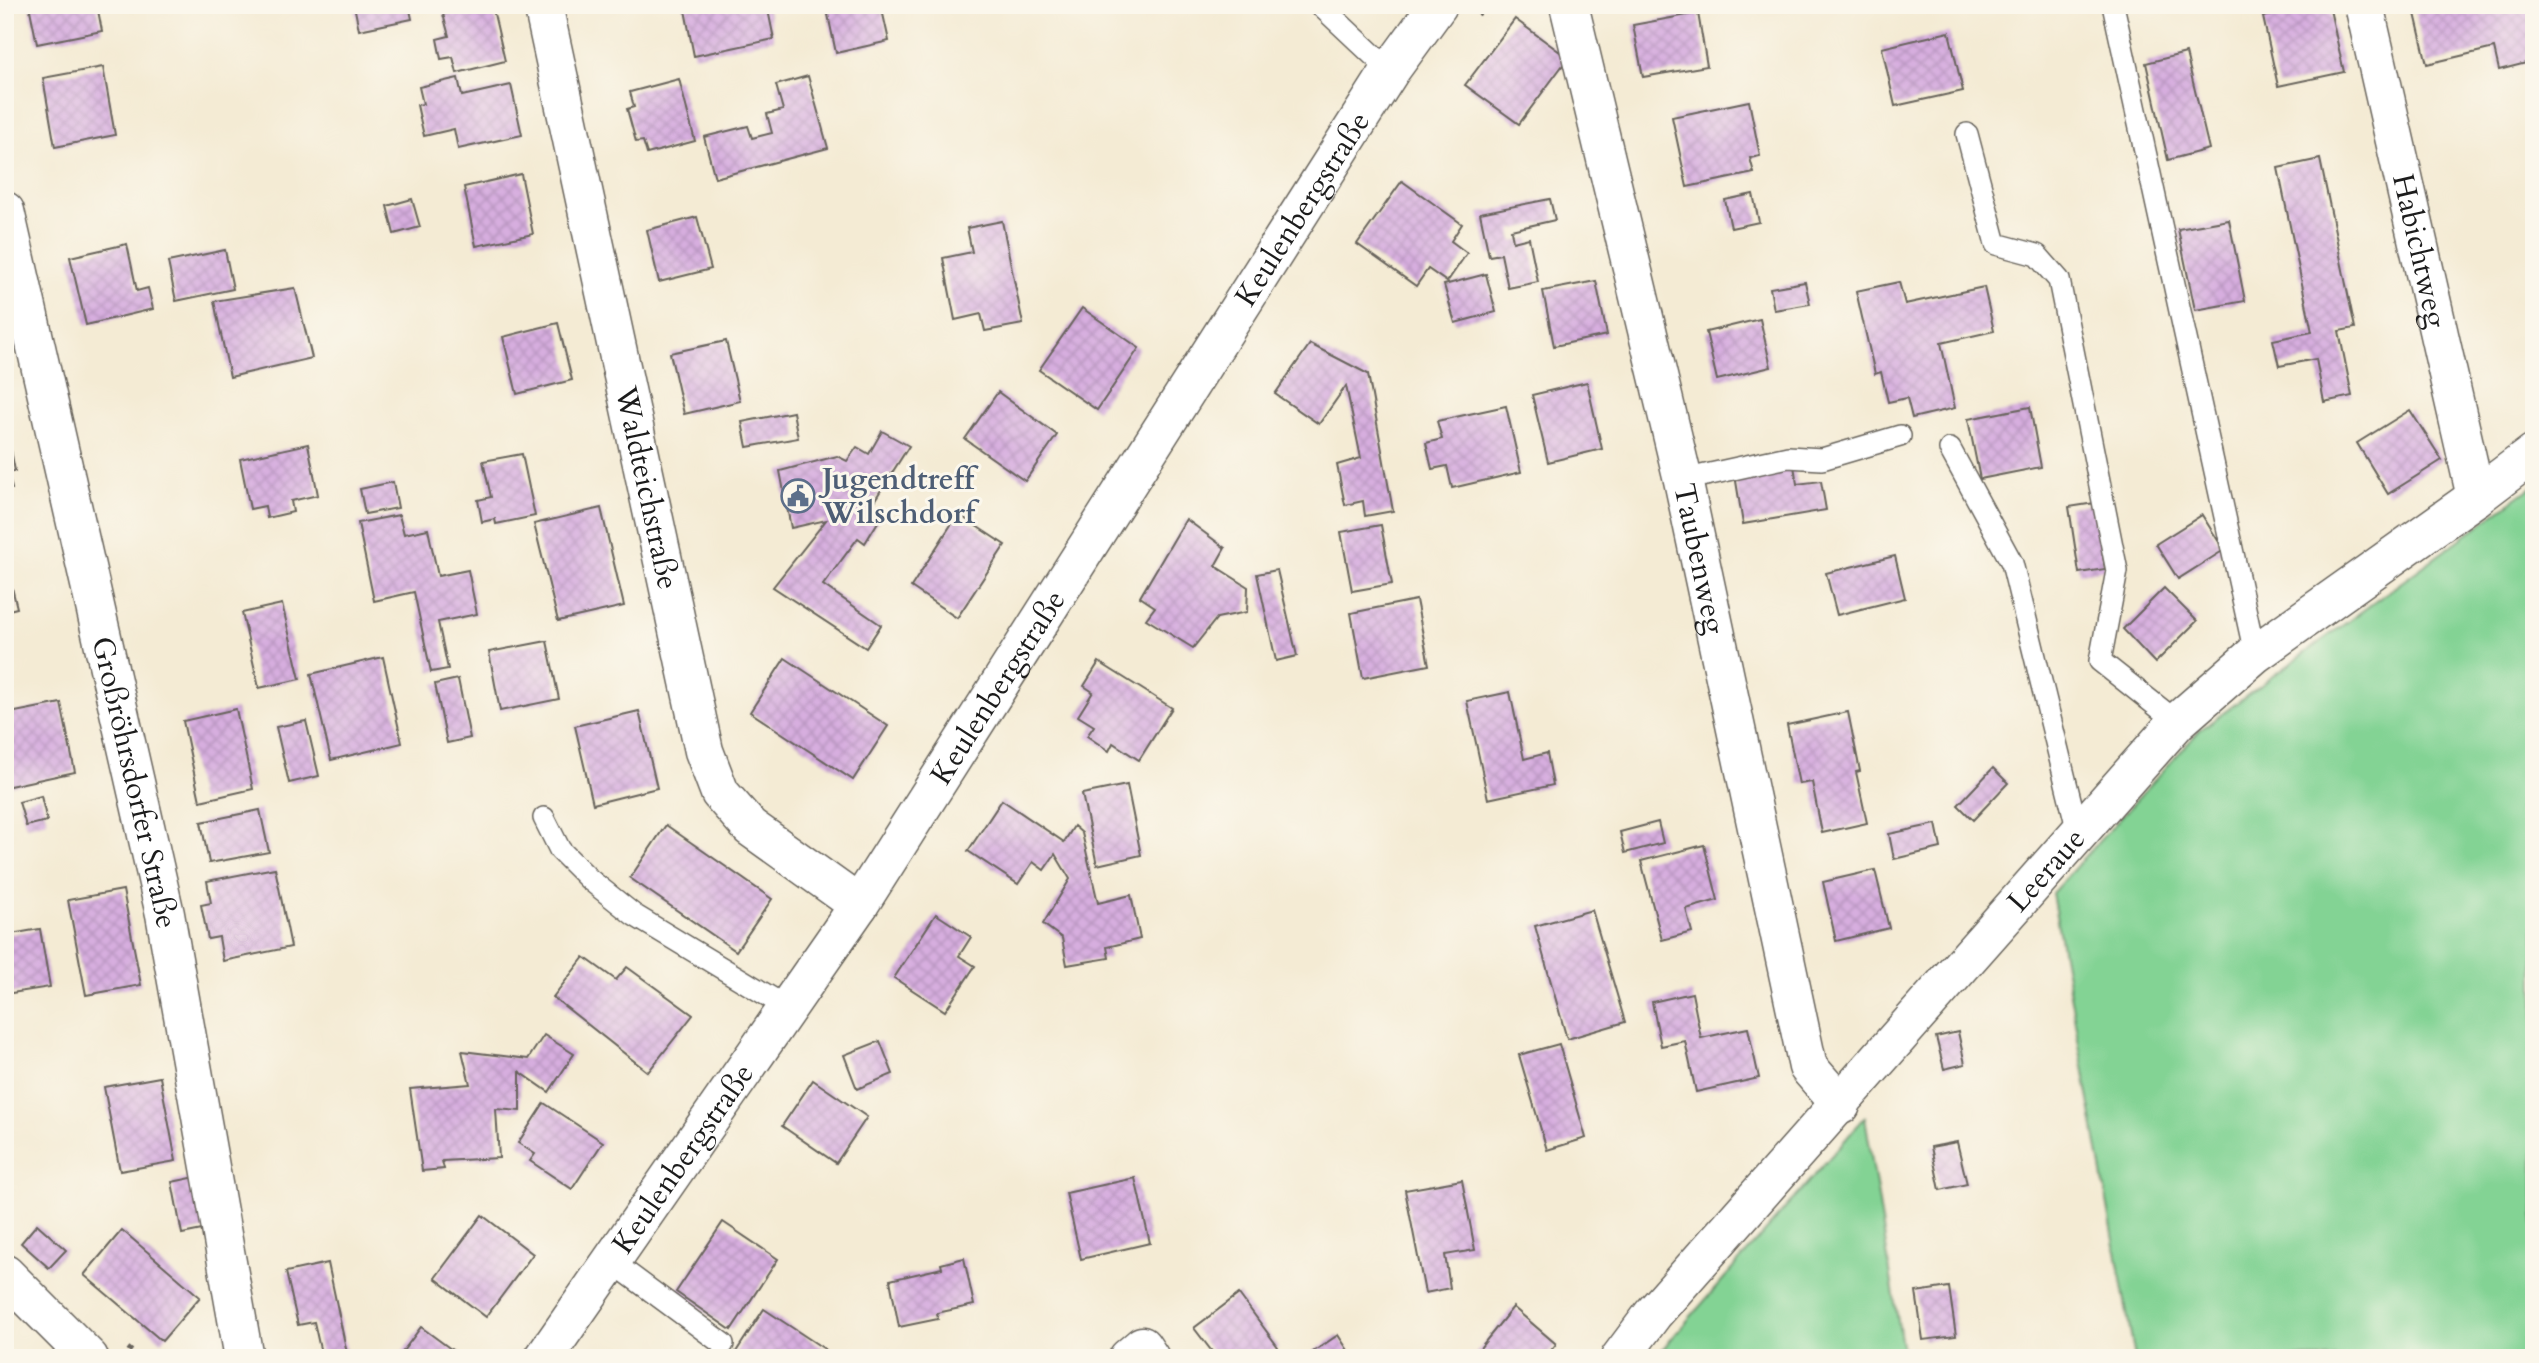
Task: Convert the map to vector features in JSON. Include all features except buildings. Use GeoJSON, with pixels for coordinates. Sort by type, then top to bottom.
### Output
{"type":"FeatureCollection","features":[{"type":"Feature","properties":{"kind":"street","name":"Keulenbergstraße"},"geometry":{"type":"LineString","coordinates":[[544,1358],[859,905],[1390,71],[1438,5]]}},
{"type":"Feature","properties":{"kind":"street","name":"Taubenweg"},"geometry":{"type":"LineString","coordinates":[[1569,5],[1682,480],[1808,1067],[1841,1105]]}},
{"type":"Feature","properties":{"kind":"street","name":"Habichtweg"},"geometry":{"type":"LineString","coordinates":[[2364,5],[2476,497]]}},
{"type":"Feature","properties":{"kind":"street","name":"Waldteichstraße"},"geometry":{"type":"LineString","coordinates":[[548,6],[704,751],[720,793],[750,827],[859,905]]}},
{"type":"Feature","properties":{"kind":"street","name":"Großröhrsdorfer Straße"},"geometry":{"type":"LineString","coordinates":[[5,211],[165,914],[244,1358]]}},
{"type":"Feature","properties":{"kind":"street","name":"Leeraue"},"geometry":{"type":"LineString","coordinates":[[1620,1358],[1653,1314],[1841,1105],[2177,722],[2255,654],[2534,453]]}},
{"type":"Feature","properties":{"kind":"street"},"geometry":{"type":"LineString","coordinates":[[5,1274],[89,1358]]}},
{"type":"Feature","properties":{"kind":"street"},"geometry":{"type":"LineString","coordinates":[[1128,1358],[1142,1346],[1150,1358]]}},
{"type":"Feature","properties":{"kind":"lane"},"geometry":{"type":"LineString","coordinates":[[1320,5],[1390,71]]}},
{"type":"Feature","properties":{"kind":"lane"},"geometry":{"type":"LineString","coordinates":[[2113,5],[2255,654]]}},
{"type":"Feature","properties":{"kind":"lane"},"geometry":{"type":"LineString","coordinates":[[1967,134],[1996,244],[2037,255],[2059,279],[2117,570],[2101,661],[2177,722]]}},
{"type":"Feature","properties":{"kind":"lane"},"geometry":{"type":"LineString","coordinates":[[1682,480],[1788,457],[1822,459],[1900,436]]}},
{"type":"Feature","properties":{"kind":"lane"},"geometry":{"type":"LineString","coordinates":[[1950,449],[2012,562],[2078,832]]}},
{"type":"Feature","properties":{"kind":"lane"},"geometry":{"type":"LineString","coordinates":[[544,818],[560,850],[589,879],[634,915],[788,1008]]}},
{"type":"Feature","properties":{"kind":"lane"},"geometry":{"type":"LineString","coordinates":[[611,1261],[723,1344]]}},
{"type":"Feature","properties":{"kind":"green space"},"geometry":{"type":"Polygon","coordinates":[[[2534,485],[2534,1358],[2135,1358],[2052,893],[2200,730],[2534,485]]]}},
{"type":"Feature","properties":{"kind":"green space"},"geometry":{"type":"Polygon","coordinates":[[[1865,1117],[1904,1358],[1655,1358],[1666,1345],[1865,1117]]]}},
{"type":"Feature","properties":{"kind":"place","name":"Jugendtreff Wilschdorf"},"geometry":{"type":"Point","coordinates":[798,496]}}]}
